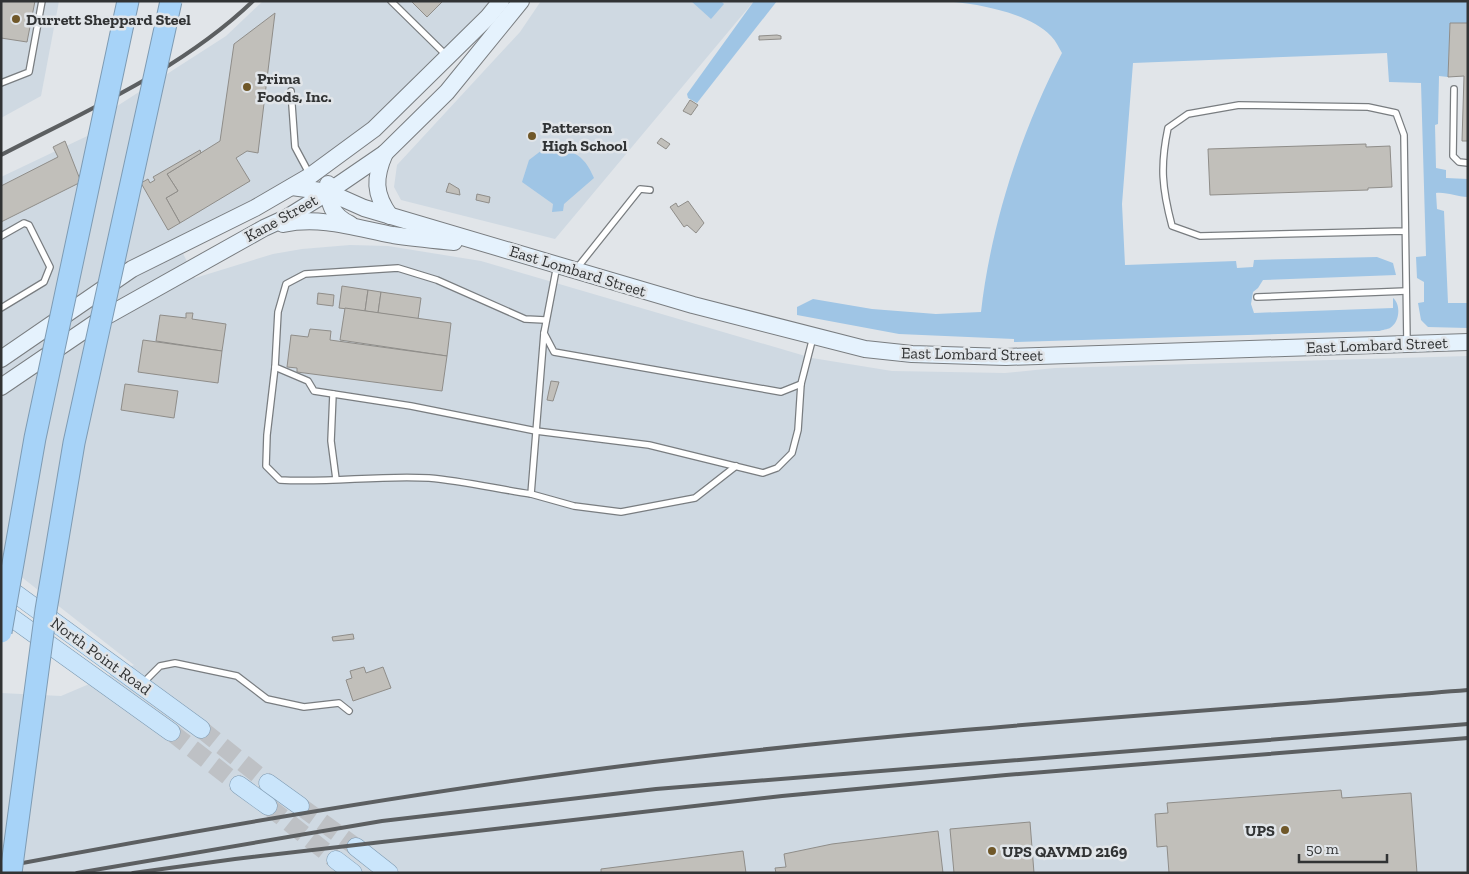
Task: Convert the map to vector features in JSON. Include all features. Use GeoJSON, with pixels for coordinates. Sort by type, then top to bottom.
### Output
{"type":"FeatureCollection","features":[{"type":"Feature","properties":{"kind":"highway"},"geometry":{"type":"LineString","coordinates":[[1,632],[35,438],[128,1]]}},
{"type":"Feature","properties":{"kind":"highway"},"geometry":{"type":"LineString","coordinates":[[10,873],[46,610],[74,443],[171,1]]}},
{"type":"Feature","properties":{"kind":"highway"},"geometry":{"type":"LineString","coordinates":[[16,873],[20,800]]}},
{"type":"Feature","properties":{"kind":"main road","name":"Kane Street"},"geometry":{"type":"LineString","coordinates":[[1,359],[132,269],[292,187],[328,164],[374,129],[448,57],[501,1]]}},
{"type":"Feature","properties":{"kind":"main road","name":"Kane Street"},"geometry":{"type":"LineString","coordinates":[[1,387],[98,321],[264,228],[288,217],[384,153],[447,92],[521,1]]}},
{"type":"Feature","properties":{"kind":"main road"},"geometry":{"type":"LineString","coordinates":[[384,153],[377,175],[378,190],[380,202],[390,216]]}},
{"type":"Feature","properties":{"kind":"main road"},"geometry":{"type":"LineString","coordinates":[[328,164],[328,192],[331,207],[336,216],[362,228]]}},
{"type":"Feature","properties":{"kind":"main road","name":"East Lombard Street"},"geometry":{"type":"LineString","coordinates":[[292,187],[328,192],[364,208],[557,265],[813,337],[865,349],[912,354],[1006,357],[1468,342]]}},
{"type":"Feature","properties":{"kind":"main road"},"geometry":{"type":"LineString","coordinates":[[264,228],[303,220],[362,228]]}},
{"type":"Feature","properties":{"kind":"main road","name":"East Lombard Street"},"geometry":{"type":"LineString","coordinates":[[362,228],[426,239],[490,245]]}},
{"type":"Feature","properties":{"kind":"main road","name":"North Point Road"},"geometry":{"type":"LineString","coordinates":[[2,584],[201,729]]}},
{"type":"Feature","properties":{"kind":"main road","name":"North Point Road"},"geometry":{"type":"LineString","coordinates":[[1,610],[171,732]]}},
{"type":"Feature","properties":{"kind":"main road"},"geometry":{"type":"LineString","coordinates":[[268,783],[300,806]]}},
{"type":"Feature","properties":{"kind":"main road"},"geometry":{"type":"LineString","coordinates":[[239,785],[268,806]]}},
{"type":"Feature","properties":{"kind":"main road"},"geometry":{"type":"LineString","coordinates":[[356,847],[389,873]]}},
{"type":"Feature","properties":{"kind":"main road"},"geometry":{"type":"LineString","coordinates":[[336,860],[353,873]]}},
{"type":"Feature","properties":{"kind":"lane"},"geometry":{"type":"LineString","coordinates":[[1,83],[29,72],[42,1]]}},
{"type":"Feature","properties":{"kind":"lane"},"geometry":{"type":"LineString","coordinates":[[392,1],[448,57]]}},
{"type":"Feature","properties":{"kind":"lane"},"geometry":{"type":"LineString","coordinates":[[1454,88],[1453,156],[1459,162],[1468,163]]}},
{"type":"Feature","properties":{"kind":"lane"},"geometry":{"type":"LineString","coordinates":[[291,91],[295,147],[310,176]]}},
{"type":"Feature","properties":{"kind":"lane"},"geometry":{"type":"LineString","coordinates":[[1405,231],[1200,236],[1172,226],[1163,191],[1164,149],[1168,128],[1188,114],[1239,104],[1368,107],[1396,113],[1404,135],[1407,344]]}},
{"type":"Feature","properties":{"kind":"lane"},"geometry":{"type":"LineString","coordinates":[[575,270],[640,189],[650,190]]}},
{"type":"Feature","properties":{"kind":"lane"},"geometry":{"type":"LineString","coordinates":[[1,236],[24,223],[29,225],[50,267],[44,282],[1,308]]}},
{"type":"Feature","properties":{"kind":"lane"},"geometry":{"type":"LineString","coordinates":[[531,494],[545,320],[557,265]]}},
{"type":"Feature","properties":{"kind":"lane"},"geometry":{"type":"LineString","coordinates":[[545,320],[525,319],[436,280],[398,268],[305,274],[286,284],[278,312],[266,466],[280,480],[306,482],[357,477],[429,478],[531,494],[574,506],[621,512],[695,498],[736,466]]}},
{"type":"Feature","properties":{"kind":"lane"},"geometry":{"type":"LineString","coordinates":[[1257,297],[1406,291]]}},
{"type":"Feature","properties":{"kind":"lane"},"geometry":{"type":"LineString","coordinates":[[544,333],[554,352],[781,392],[801,384]]}},
{"type":"Feature","properties":{"kind":"lane"},"geometry":{"type":"LineString","coordinates":[[275,367],[308,381],[314,391],[411,406],[536,431],[650,445],[763,473],[777,468],[792,453],[798,430],[801,384],[813,337]]}},
{"type":"Feature","properties":{"kind":"lane"},"geometry":{"type":"LineString","coordinates":[[333,394],[331,441],[336,479]]}},
{"type":"Feature","properties":{"kind":"lane"},"geometry":{"type":"LineString","coordinates":[[140,685],[160,666],[176,663],[237,676],[266,699],[304,707],[339,703],[350,711]]}},
{"type":"Feature","properties":{"kind":"shaded area"},"geometry":{"type":"Polygon","coordinates":[[[1,1],[59,1],[41,96],[1,118],[1,1]]]}},
{"type":"Feature","properties":{"kind":"shaded area"},"geometry":{"type":"Polygon","coordinates":[[[263,1],[493,1],[372,123],[317,164],[274,191],[176,239],[195,278],[273,254],[302,249],[350,245],[388,246],[481,261],[812,358],[892,371],[1005,373],[1055,368],[1468,356],[1468,873],[1,873],[1,693],[61,696],[134,665],[1,561],[1,177],[102,129],[97,119],[226,36],[263,1]]]}},
{"type":"Feature","properties":{"kind":"shaded area","name":"Patterson High School"},"geometry":{"type":"Polygon","coordinates":[[[541,1],[754,1],[555,239],[401,200],[394,187],[397,165],[520,32],[541,1]]]}},
{"type":"Feature","properties":{"kind":"shaded area"},"geometry":{"type":"Polygon","coordinates":[[[691,1],[721,1],[724,4],[711,19],[691,1]]]}},
{"type":"Feature","properties":{"kind":"shaded area"},"geometry":{"type":"Polygon","coordinates":[[[754,1],[777,1],[697,103],[688,98],[687,94],[754,1]]]}},
{"type":"Feature","properties":{"kind":"shaded area"},"geometry":{"type":"Polygon","coordinates":[[[939,1],[1468,1],[1468,23],[1450,23],[1448,77],[1439,76],[1438,124],[1435,125],[1436,168],[1446,170],[1446,178],[1468,179],[1468,197],[1436,193],[1437,209],[1444,211],[1448,303],[1468,303],[1468,328],[1428,327],[1421,320],[1418,303],[1424,302],[1424,282],[1417,278],[1416,257],[1426,256],[1421,83],[1389,82],[1387,53],[1133,63],[1122,204],[1125,265],[1236,261],[1237,268],[1253,267],[1254,260],[1377,257],[1393,263],[1396,275],[1263,280],[1253,292],[1251,304],[1254,313],[1393,308],[1393,298],[1397,304],[1398,313],[1396,322],[1390,328],[1379,331],[1014,342],[1014,339],[899,334],[797,315],[797,307],[813,299],[872,309],[936,314],[981,312],[992,246],[1010,179],[1033,114],[1062,53],[1051,36],[1041,28],[1014,15],[983,6],[939,1]]]}},
{"type":"Feature","properties":{"kind":"shaded area"},"geometry":{"type":"Polygon","coordinates":[[[546,147],[562,149],[575,154],[590,169],[594,178],[564,204],[563,211],[552,212],[553,204],[522,182],[529,160],[546,147]]]}},
{"type":"Feature","properties":{"kind":"building","name":"Durrett Sheppard Steel"},"geometry":{"type":"Polygon","coordinates":[[[1,1],[35,1],[27,42],[1,38],[1,1]]]}},
{"type":"Feature","properties":{"kind":"building"},"geometry":{"type":"Polygon","coordinates":[[[411,1],[443,1],[427,17],[411,1]]]}},
{"type":"Feature","properties":{"kind":"building","name":"Prima Foods, Inc."},"geometry":{"type":"Polygon","coordinates":[[[275,13],[258,153],[247,151],[236,158],[250,181],[180,223],[166,198],[178,191],[167,174],[220,141],[234,44],[275,13]]]}},
{"type":"Feature","properties":{"kind":"building"},"geometry":{"type":"Polygon","coordinates":[[[1450,23],[1468,23],[1468,141],[1462,141],[1464,76],[1448,77],[1450,23]]]}},
{"type":"Feature","properties":{"kind":"building"},"geometry":{"type":"Polygon","coordinates":[[[759,36],[781,36],[781,39],[759,40],[759,36]]]}},
{"type":"Feature","properties":{"kind":"building"},"geometry":{"type":"Polygon","coordinates":[[[690,100],[698,105],[691,115],[683,111],[690,100]]]}},
{"type":"Feature","properties":{"kind":"building"},"geometry":{"type":"Polygon","coordinates":[[[661,138],[670,144],[666,149],[657,143],[661,138]]]}},
{"type":"Feature","properties":{"kind":"building"},"geometry":{"type":"Polygon","coordinates":[[[65,141],[81,182],[1,222],[1,186],[58,157],[53,147],[65,141]]]}},
{"type":"Feature","properties":{"kind":"building"},"geometry":{"type":"Polygon","coordinates":[[[1366,144],[1366,147],[1390,146],[1392,187],[1368,188],[1368,190],[1210,195],[1208,149],[1366,144]]]}},
{"type":"Feature","properties":{"kind":"building"},"geometry":{"type":"Polygon","coordinates":[[[200,150],[201,153],[167,174],[178,191],[166,198],[180,223],[168,230],[141,183],[148,179],[150,183],[155,180],[153,177],[200,150]]]}},
{"type":"Feature","properties":{"kind":"building"},"geometry":{"type":"Polygon","coordinates":[[[449,183],[459,189],[460,195],[446,192],[449,183]]]}},
{"type":"Feature","properties":{"kind":"building"},"geometry":{"type":"Polygon","coordinates":[[[477,194],[490,197],[489,203],[476,200],[477,194]]]}},
{"type":"Feature","properties":{"kind":"building"},"geometry":{"type":"Polygon","coordinates":[[[688,201],[704,223],[696,233],[687,225],[684,227],[670,207],[676,203],[678,207],[688,201]]]}},
{"type":"Feature","properties":{"kind":"building"},"geometry":{"type":"Polygon","coordinates":[[[342,286],[368,290],[365,311],[339,308],[342,286]]]}},
{"type":"Feature","properties":{"kind":"building"},"geometry":{"type":"Polygon","coordinates":[[[368,290],[381,292],[378,313],[365,311],[368,290]]]}},
{"type":"Feature","properties":{"kind":"building"},"geometry":{"type":"Polygon","coordinates":[[[381,292],[421,298],[418,319],[378,313],[381,292]]]}},
{"type":"Feature","properties":{"kind":"building"},"geometry":{"type":"Polygon","coordinates":[[[318,293],[334,295],[333,306],[317,304],[318,293]]]}},
{"type":"Feature","properties":{"kind":"building"},"geometry":{"type":"Polygon","coordinates":[[[345,308],[451,323],[447,356],[340,340],[345,308]]]}},
{"type":"Feature","properties":{"kind":"building"},"geometry":{"type":"Polygon","coordinates":[[[186,313],[193,313],[192,319],[226,324],[222,351],[156,341],[160,315],[186,318],[186,313]]]}},
{"type":"Feature","properties":{"kind":"building"},"geometry":{"type":"Polygon","coordinates":[[[310,329],[331,331],[330,340],[447,356],[442,391],[297,372],[297,368],[287,367],[291,335],[308,337],[310,329]]]}},
{"type":"Feature","properties":{"kind":"building"},"geometry":{"type":"Polygon","coordinates":[[[143,340],[222,351],[218,383],[138,372],[143,340]]]}},
{"type":"Feature","properties":{"kind":"building"},"geometry":{"type":"Polygon","coordinates":[[[551,381],[559,382],[553,401],[547,400],[551,381]]]}},
{"type":"Feature","properties":{"kind":"building"},"geometry":{"type":"Polygon","coordinates":[[[125,384],[178,391],[174,418],[121,410],[125,384]]]}},
{"type":"Feature","properties":{"kind":"building"},"geometry":{"type":"Polygon","coordinates":[[[353,634],[354,639],[333,641],[332,637],[353,634]]]}},
{"type":"Feature","properties":{"kind":"building"},"geometry":{"type":"Polygon","coordinates":[[[364,667],[366,673],[383,667],[391,688],[353,701],[346,680],[352,678],[350,671],[364,667]]]}},
{"type":"Feature","properties":{"kind":"building","name":"UPS"},"geometry":{"type":"Polygon","coordinates":[[[1341,790],[1342,798],[1411,793],[1417,873],[1169,873],[1167,846],[1157,847],[1155,814],[1168,813],[1167,803],[1341,790]]]}},
{"type":"Feature","properties":{"kind":"building","name":"UPS QAVMD 2169"},"geometry":{"type":"Polygon","coordinates":[[[1030,822],[1034,873],[954,873],[950,829],[1030,822]]]}},
{"type":"Feature","properties":{"kind":"building"},"geometry":{"type":"Polygon","coordinates":[[[938,831],[943,873],[776,873],[775,868],[786,867],[784,854],[832,844],[938,831]]]}},
{"type":"Feature","properties":{"kind":"building"},"geometry":{"type":"Polygon","coordinates":[[[743,851],[746,873],[601,873],[601,869],[743,851]]]}},
{"type":"Feature","properties":{"kind":"tunnel"},"geometry":{"type":"LineString","coordinates":[[201,729],[268,783]]}},
{"type":"Feature","properties":{"kind":"tunnel"},"geometry":{"type":"LineString","coordinates":[[171,732],[239,785]]}},
{"type":"Feature","properties":{"kind":"tunnel"},"geometry":{"type":"LineString","coordinates":[[268,806],[336,860]]}},
{"type":"Feature","properties":{"kind":"tunnel"},"geometry":{"type":"LineString","coordinates":[[300,806],[356,847]]}},
{"type":"Feature","properties":{"kind":"railway"},"geometry":{"type":"LineString","coordinates":[[1,155],[133,87],[165,68],[225,25],[253,1]]}},
{"type":"Feature","properties":{"kind":"railway"},"geometry":{"type":"LineString","coordinates":[[1,867],[327,809],[490,784],[654,762],[755,750],[958,731],[1468,690]]}},
{"type":"Feature","properties":{"kind":"railway"},"geometry":{"type":"LineString","coordinates":[[77,873],[382,821],[656,789],[1468,724]]}},
{"type":"Feature","properties":{"kind":"railway"},"geometry":{"type":"LineString","coordinates":[[133,873],[235,859],[782,796],[1006,775],[1468,738]]}},
{"type":"Feature","properties":{"kind":"place","name":"Durrett Sheppard Steel"},"geometry":{"type":"Point","coordinates":[16,19]}},
{"type":"Feature","properties":{"kind":"place","name":"Prima Foods, Inc."},"geometry":{"type":"Point","coordinates":[247,87]}},
{"type":"Feature","properties":{"kind":"place","name":"Patterson High School"},"geometry":{"type":"Point","coordinates":[532,136]}},
{"type":"Feature","properties":{"kind":"place","name":"UPS"},"geometry":{"type":"Point","coordinates":[1285,830]}},
{"type":"Feature","properties":{"kind":"place","name":"UPS QAVMD 2169"},"geometry":{"type":"Point","coordinates":[992,851]}}]}
